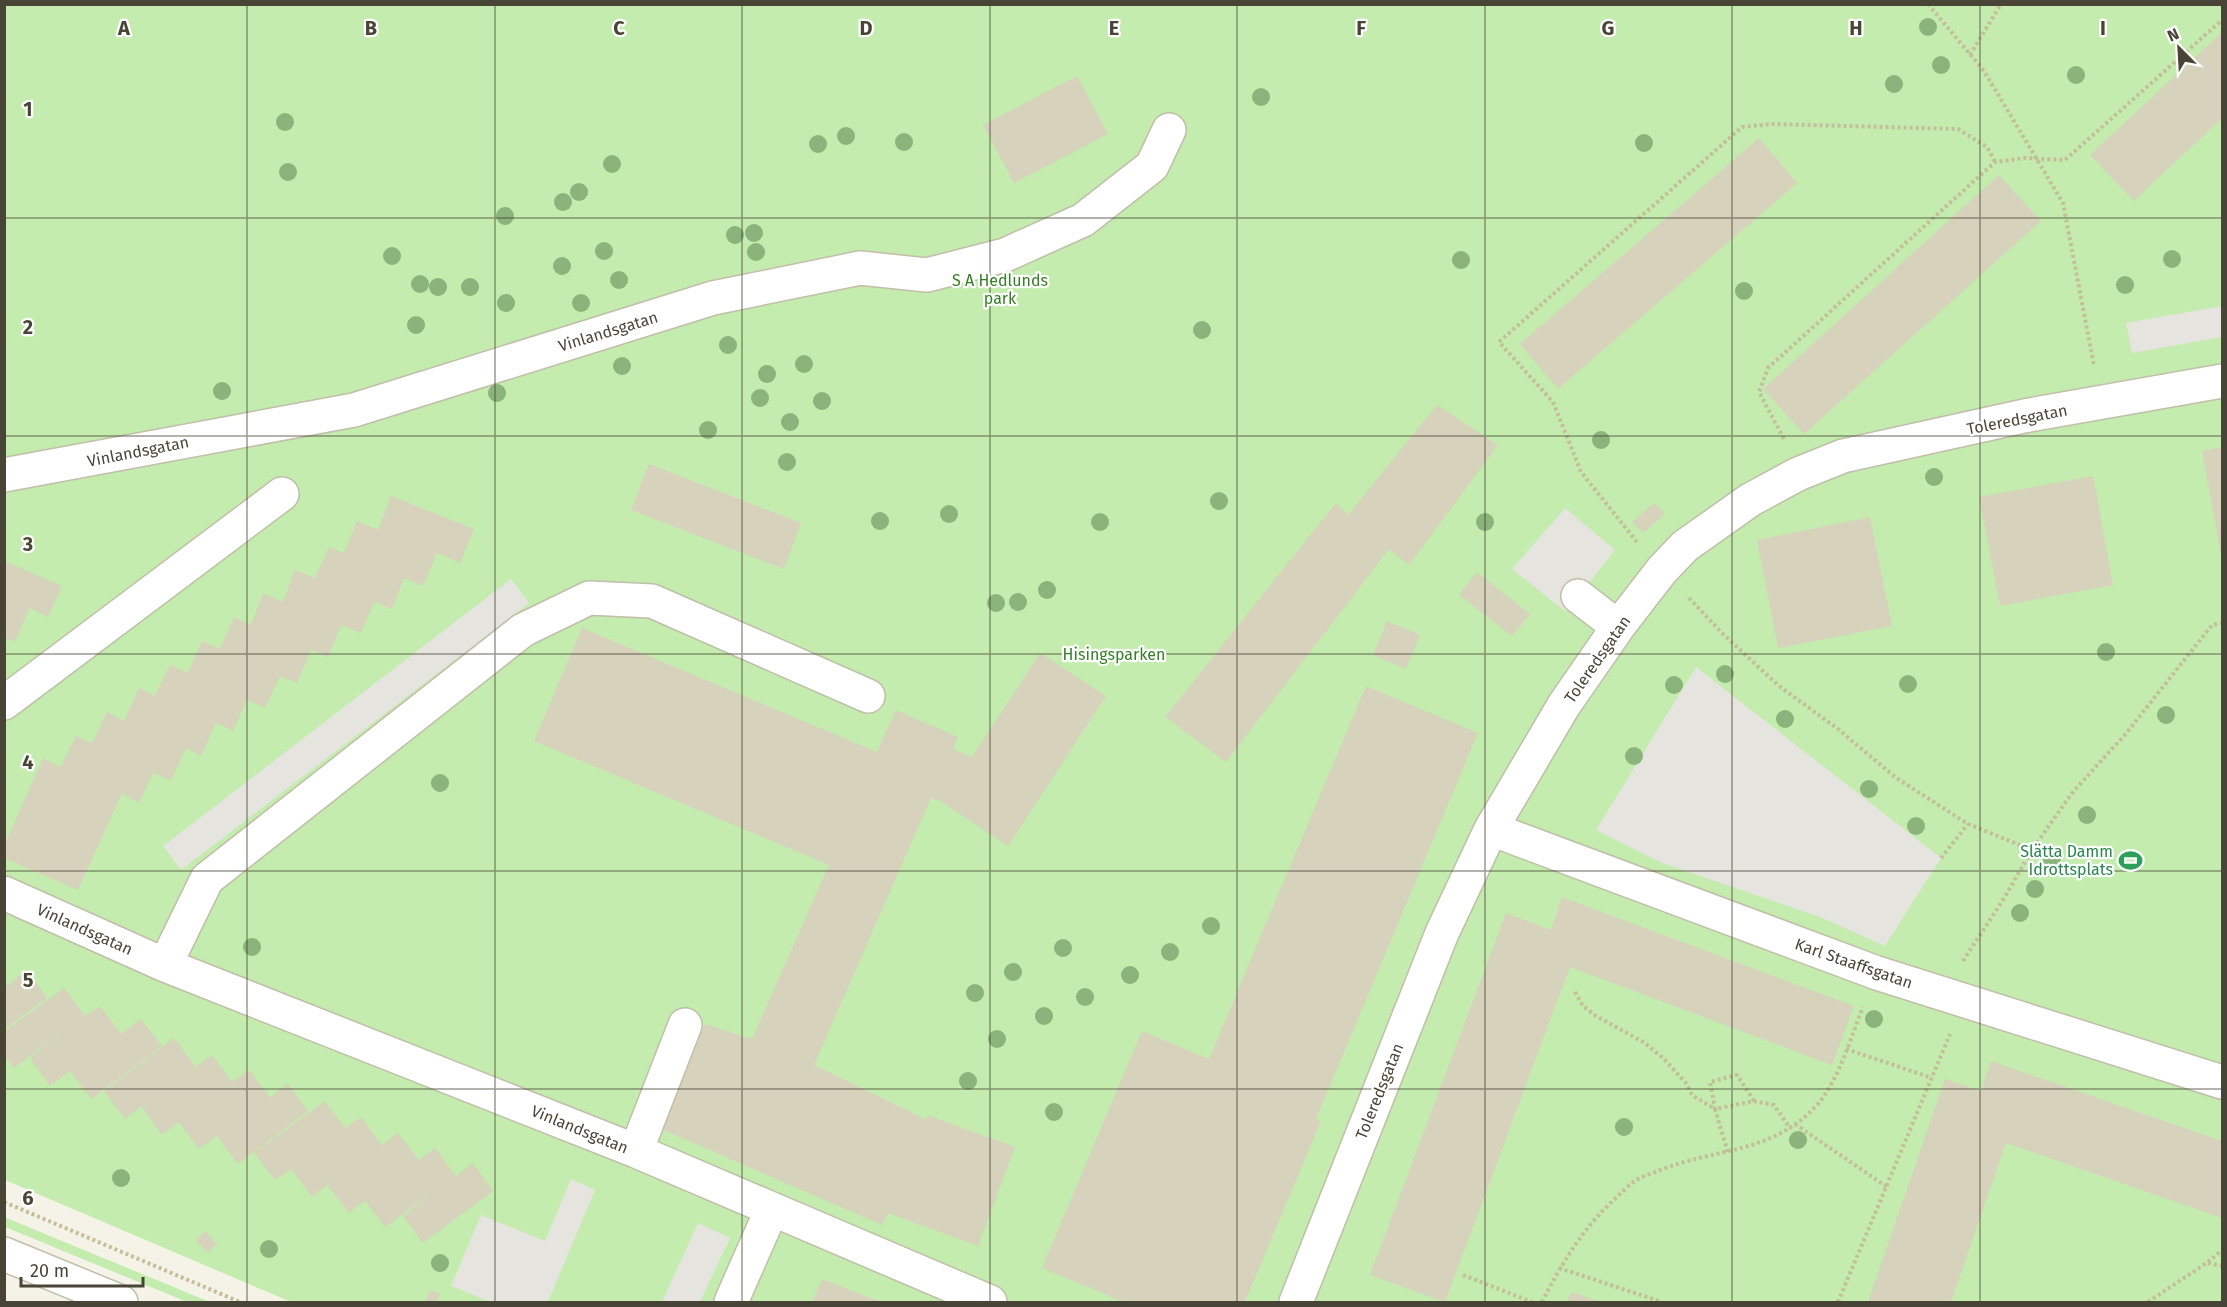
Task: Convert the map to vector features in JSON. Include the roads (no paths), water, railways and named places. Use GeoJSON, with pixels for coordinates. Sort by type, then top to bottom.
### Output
{"type":"FeatureCollection","features":[{"type":"Feature","properties":{"kind":"street","name":"Vinlandsgatan"},"geometry":{"type":"LineString","coordinates":[[4,475],[354,410],[713,298],[860,268],[927,275],[1005,255],[1083,220],[1152,166],[1169,130]]}},
{"type":"Feature","properties":{"kind":"street","name":"Toleredsgatan"},"geometry":{"type":"LineString","coordinates":[[1296,1302],[1442,933],[1491,829],[1564,705],[1618,627],[1662,570],[1685,546],[1750,500],[1798,474],[1843,456],[2024,416],[2223,381]]}},
{"type":"Feature","properties":{"kind":"street"},"geometry":{"type":"LineString","coordinates":[[4,703],[282,494]]}},
{"type":"Feature","properties":{"kind":"street"},"geometry":{"type":"LineString","coordinates":[[1578,596],[1618,627]]}},
{"type":"Feature","properties":{"kind":"street"},"geometry":{"type":"LineString","coordinates":[[165,965],[207,879],[523,630],[589,598],[652,601],[868,696]]}},
{"type":"Feature","properties":{"kind":"street","name":"Karl Staaffsgatan"},"geometry":{"type":"LineString","coordinates":[[1491,829],[1876,973],[2223,1082]]}},
{"type":"Feature","properties":{"kind":"street","name":"Vinlandsgatan"},"geometry":{"type":"LineString","coordinates":[[4,893],[165,965],[636,1151],[990,1302]]}},
{"type":"Feature","properties":{"kind":"street"},"geometry":{"type":"LineString","coordinates":[[636,1151],[685,1025]]}},
{"type":"Feature","properties":{"kind":"street"},"geometry":{"type":"LineString","coordinates":[[731,1302],[772,1209]]}},
{"type":"Feature","properties":{"kind":"street"},"geometry":{"type":"LineString","coordinates":[[4,1254],[121,1302]]}},
{"type":"Feature","properties":{"kind":"place","name":"Slätta Damm Idrottsplats"},"geometry":{"type":"Point","coordinates":[2131,860]}},
{"type":"Feature","properties":{"kind":"park label","name":"S A Hedlunds park"},"geometry":{"type":"Point","coordinates":[1000,289]}},
{"type":"Feature","properties":{"kind":"park label","name":"Hisingsparken"},"geometry":{"type":"Point","coordinates":[1114,654]}}]}
